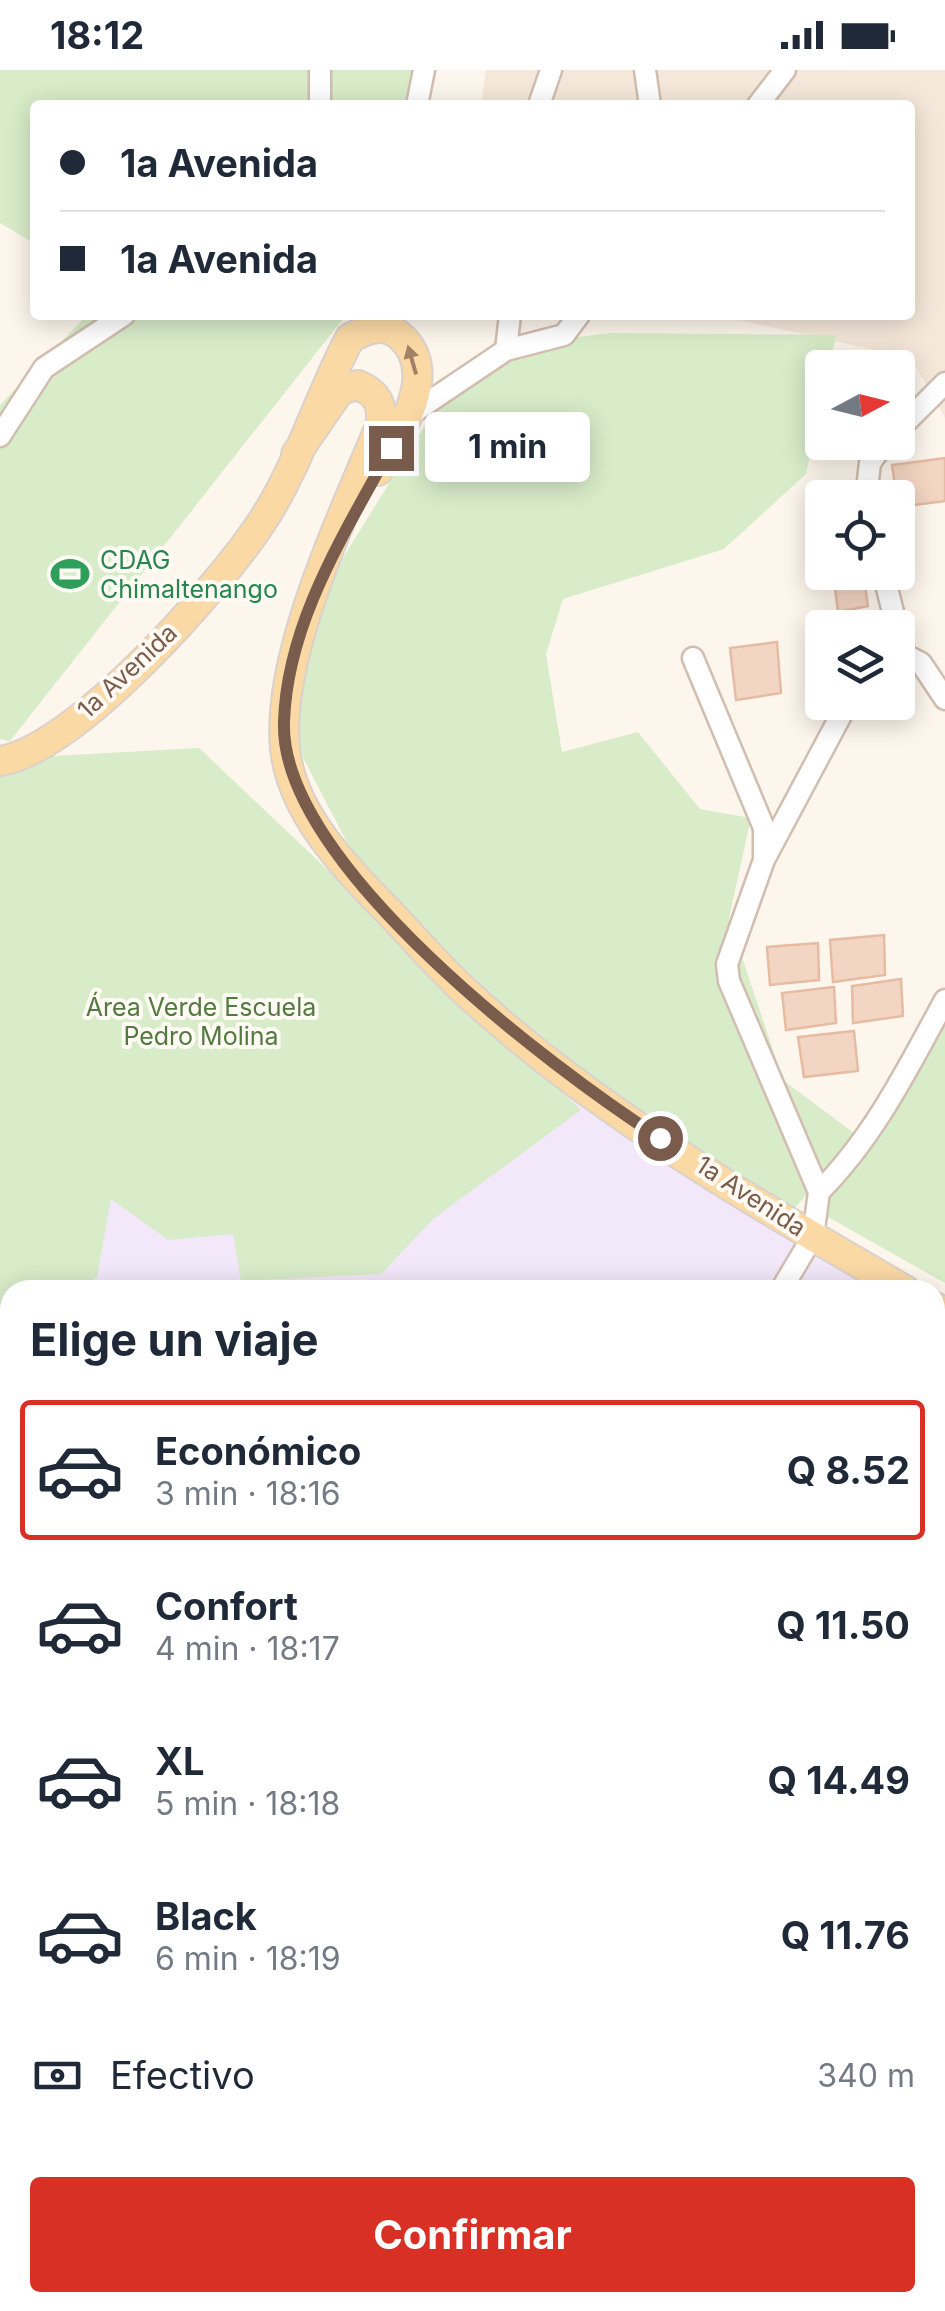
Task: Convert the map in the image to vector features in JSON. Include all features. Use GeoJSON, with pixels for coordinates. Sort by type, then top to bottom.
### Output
{"type":"FeatureCollection","features":[{"type":"Feature","properties":{"kind":"main road","name":"1a Avenida"},"geometry":{"type":"LineString","coordinates":[[0,760],[53,738],[152,654],[266,516],[350,338],[383,327],[410,347],[417,364],[417,390],[408,416],[323,574]]}},
{"type":"Feature","properties":{"kind":"main road","name":"1a Avenida"},"geometry":{"type":"LineString","coordinates":[[296,454],[340,390],[358,386],[377,398],[382,414],[380,426],[295,656],[284,721],[293,783],[343,864],[468,994],[599,1098],[888,1280]]}},
{"type":"Feature","properties":{"kind":"street"},"geometry":{"type":"LineString","coordinates":[[320,70],[320,100]]}},
{"type":"Feature","properties":{"kind":"street"},"geometry":{"type":"LineString","coordinates":[[418,100],[424,70]]}},
{"type":"Feature","properties":{"kind":"street"},"geometry":{"type":"LineString","coordinates":[[541,100],[550,70]]}},
{"type":"Feature","properties":{"kind":"street"},"geometry":{"type":"LineString","coordinates":[[645,70],[649,100]]}},
{"type":"Feature","properties":{"kind":"street"},"geometry":{"type":"LineString","coordinates":[[762,100],[785,70]]}},
{"type":"Feature","properties":{"kind":"street"},"geometry":{"type":"LineString","coordinates":[[0,436],[44,368],[116,320]]}},
{"type":"Feature","properties":{"kind":"street"},"geometry":{"type":"LineString","coordinates":[[506,350],[509,320]]}},
{"type":"Feature","properties":{"kind":"street"},"geometry":{"type":"LineString","coordinates":[[408,416],[506,350],[564,335],[575,320]]}},
{"type":"Feature","properties":{"kind":"street"},"geometry":{"type":"LineString","coordinates":[[915,413],[945,383]]}},
{"type":"Feature","properties":{"kind":"street"},"geometry":{"type":"LineString","coordinates":[[693,658],[754,799],[764,828],[764,860]]}},
{"type":"Feature","properties":{"kind":"street"},"geometry":{"type":"LineString","coordinates":[[915,660],[944,693]]}},
{"type":"Feature","properties":{"kind":"street"},"geometry":{"type":"LineString","coordinates":[[787,1280],[813,1236],[819,1192],[729,981],[727,964],[764,860],[838,720]]}},
{"type":"Feature","properties":{"kind":"street"},"geometry":{"type":"LineString","coordinates":[[819,1192],[847,1164],[892,1098],[945,1000]]}},
{"type":"Feature","properties":{"kind":"shaded area"},"geometry":{"type":"Polygon","coordinates":[[[486,70],[945,70],[945,418],[915,365],[915,350],[875,350],[739,320],[915,320],[915,100],[482,100],[486,70]]]}},
{"type":"Feature","properties":{"kind":"shaded area","name":"Área Verde Escuela Pedro Molina"},"geometry":{"type":"Polygon","coordinates":[[[199,748],[452,998],[861,1280],[0,1280],[0,761],[199,748]]]}},
{"type":"Feature","properties":{"kind":"green space"},"geometry":{"type":"Polygon","coordinates":[[[0,70],[427,70],[423,100],[30,100],[30,241],[0,223],[0,70]]]}},
{"type":"Feature","properties":{"kind":"green space","name":"CDAG Chimaltenango"},"geometry":{"type":"Polygon","coordinates":[[[82,320],[342,320],[10,741],[0,739],[0,405],[82,320]]]}},
{"type":"Feature","properties":{"kind":"green space"},"geometry":{"type":"Polygon","coordinates":[[[610,333],[836,335],[833,350],[805,350],[805,460],[809,460],[806,474],[724,549],[563,599],[546,654],[562,752],[638,732],[700,809],[751,818],[729,918],[783,1080],[858,1136],[787,1217],[600,1083],[469,977],[354,856],[284,721],[331,577],[434,411],[497,347],[610,333]]]}},
{"type":"Feature","properties":{"kind":"green space","name":"Área Verde Escuela Pedro Molina"},"geometry":{"type":"Polygon","coordinates":[[[199,748],[581,1110],[433,1219],[381,1274],[241,1280],[233,1234],[168,1240],[111,1199],[97,1277],[0,1280],[0,759],[199,748]]]}},
{"type":"Feature","properties":{"kind":"green space"},"geometry":{"type":"Polygon","coordinates":[[[945,1017],[945,1280],[819,1212],[945,1017]]]}},
{"type":"Feature","properties":{"kind":"building"},"geometry":{"type":"Polygon","coordinates":[[[945,458],[945,501],[915,505],[915,480],[894,480],[892,465],[945,458]]]}},
{"type":"Feature","properties":{"kind":"building"},"geometry":{"type":"Polygon","coordinates":[[[835,590],[866,590],[868,606],[838,610],[835,590]]]}},
{"type":"Feature","properties":{"kind":"building"},"geometry":{"type":"Polygon","coordinates":[[[777,642],[781,693],[736,700],[730,648],[777,642]]]}},
{"type":"Feature","properties":{"kind":"building"},"geometry":{"type":"Polygon","coordinates":[[[884,935],[885,975],[833,982],[830,940],[884,935]]]}},
{"type":"Feature","properties":{"kind":"building"},"geometry":{"type":"Polygon","coordinates":[[[818,943],[819,980],[770,985],[767,947],[818,943]]]}},
{"type":"Feature","properties":{"kind":"building"},"geometry":{"type":"Polygon","coordinates":[[[901,979],[903,1016],[853,1023],[852,986],[901,979]]]}},
{"type":"Feature","properties":{"kind":"building"},"geometry":{"type":"Polygon","coordinates":[[[834,987],[836,1023],[786,1030],[782,993],[834,987]]]}},
{"type":"Feature","properties":{"kind":"building"},"geometry":{"type":"Polygon","coordinates":[[[854,1031],[858,1071],[804,1077],[798,1037],[854,1031]]]}},
{"type":"Feature","properties":{"kind":"place","name":"CDAG Chimaltenango"},"geometry":{"type":"Point","coordinates":[70,574]}},
{"type":"Feature","properties":{"kind":"route"},"geometry":{"type":"LineString","coordinates":[[391,448],[323,574],[302,628],[284,721],[287,764],[293,783],[343,864],[468,994],[599,1098],[660,1138]]}}]}
